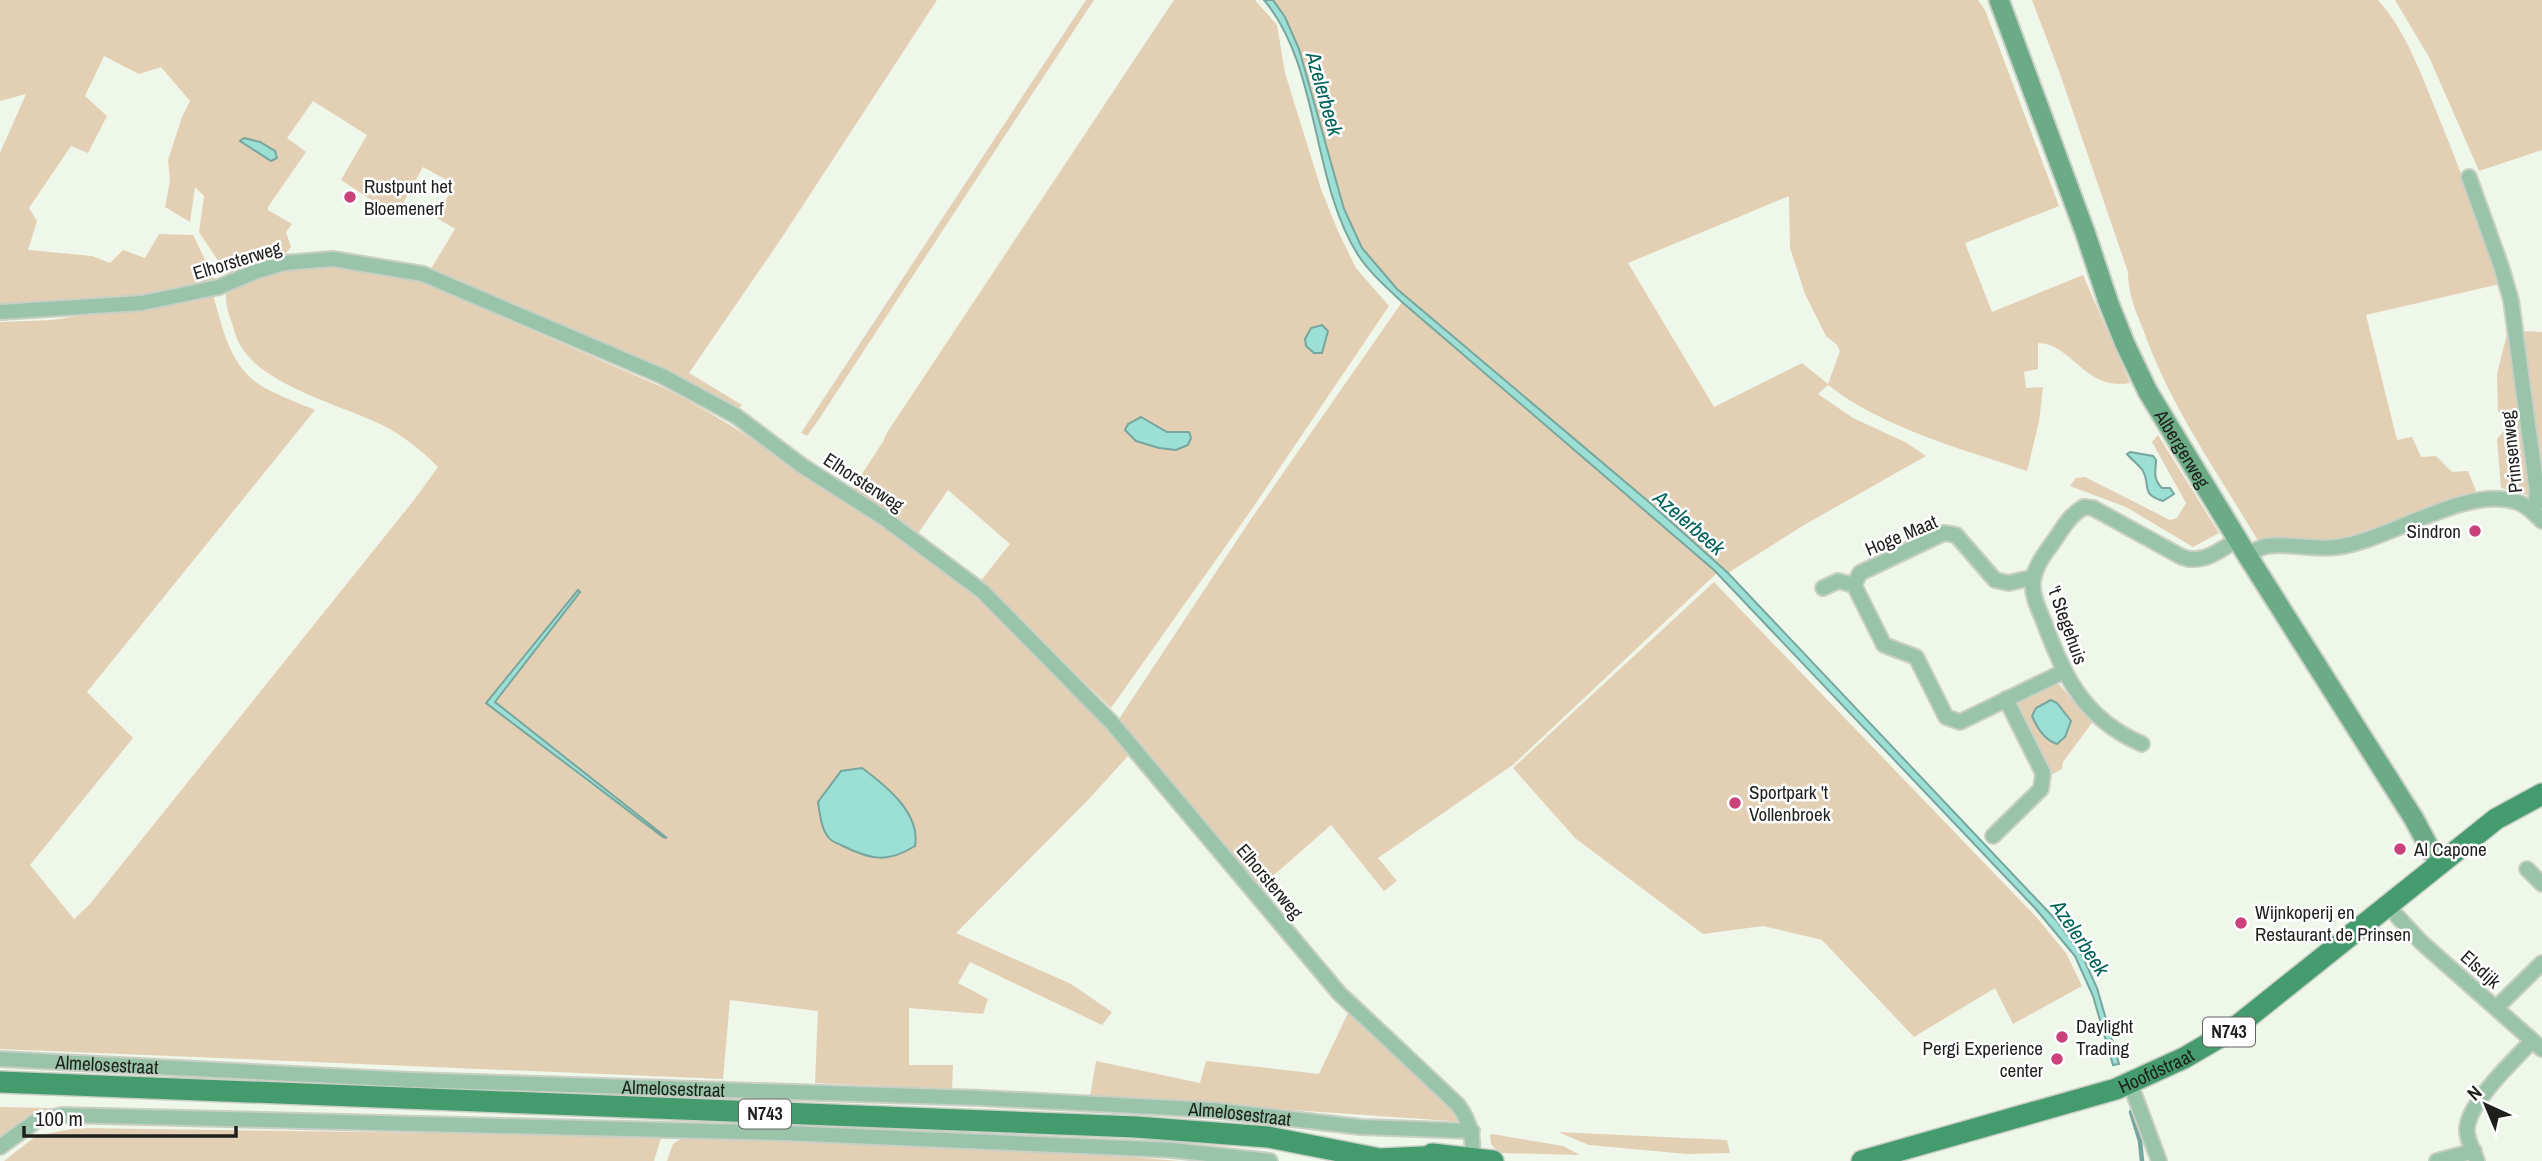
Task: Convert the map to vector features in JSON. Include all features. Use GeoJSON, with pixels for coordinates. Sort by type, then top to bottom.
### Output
{"type":"FeatureCollection","features":[{"type":"Feature","properties":{"kind":"main road","name":"Albergerweg"},"geometry":{"type":"LineString","coordinates":[[1999,0],[2125,344],[2148,392],[2431,851],[2441,862]]}},
{"type":"Feature","properties":{"kind":"main road","name":"Hoofdstraat"},"geometry":{"type":"LineString","coordinates":[[1862,1161],[2036,1113],[2130,1083],[2184,1058],[2232,1030],[2496,819],[2542,794]]}},
{"type":"Feature","properties":{"kind":"main road","name":"Almelosestraat"},"geometry":{"type":"LineString","coordinates":[[0,1082],[270,1091],[320,1097],[1136,1126],[1268,1138],[1325,1134],[1479,1160]]}},
{"type":"Feature","properties":{"kind":"main road","name":"Almelosestraat"},"geometry":{"type":"LineString","coordinates":[[0,1096],[143,1101],[249,1101],[320,1097]]}},
{"type":"Feature","properties":{"kind":"street","name":"Prinsenweg"},"geometry":{"type":"LineString","coordinates":[[2469,177],[2511,300],[2536,479],[2538,517]]}},
{"type":"Feature","properties":{"kind":"street","name":"Elhorsterweg"},"geometry":{"type":"LineString","coordinates":[[0,312],[142,303],[219,287],[284,263],[333,259],[423,274],[662,376],[736,416],[801,465],[884,517],[983,593],[1112,723],[1339,993],[1443,1089],[1462,1111],[1472,1131],[1479,1160]]}},
{"type":"Feature","properties":{"kind":"street","name":"Prinsenweg"},"geometry":{"type":"LineString","coordinates":[[2242,547],[2336,547],[2375,538],[2454,506],[2480,500],[2516,501],[2538,517]]}},
{"type":"Feature","properties":{"kind":"street","name":"'t Stegehuis"},"geometry":{"type":"LineString","coordinates":[[2141,744],[2122,733],[2089,706],[2063,672],[2032,590],[2042,558],[2073,515],[2084,507],[2094,508],[2182,558],[2192,561],[2242,547]]}},
{"type":"Feature","properties":{"kind":"street","name":"Hoge Maat"},"geometry":{"type":"LineString","coordinates":[[1854,586],[1860,573],[1944,533],[1956,535],[1995,580],[2009,583],[2034,577]]}},
{"type":"Feature","properties":{"kind":"street"},"geometry":{"type":"LineString","coordinates":[[1823,588],[1838,581],[1854,586],[1884,645],[1916,657],[1946,717],[1961,722],[2063,672]]}},
{"type":"Feature","properties":{"kind":"street"},"geometry":{"type":"LineString","coordinates":[[1993,836],[2041,789],[2043,773],[2006,699]]}},
{"type":"Feature","properties":{"kind":"street"},"geometry":{"type":"LineString","coordinates":[[2527,869],[2542,884]]}},
{"type":"Feature","properties":{"kind":"street","name":"Elsdijk"},"geometry":{"type":"LineString","coordinates":[[2397,916],[2421,942],[2537,1045]]}},
{"type":"Feature","properties":{"kind":"street"},"geometry":{"type":"LineString","coordinates":[[2496,1008],[2542,963]]}},
{"type":"Feature","properties":{"kind":"street"},"geometry":{"type":"LineString","coordinates":[[2437,1161],[2476,1156],[2467,1129],[2474,1111],[2485,1091],[2537,1045]]}},
{"type":"Feature","properties":{"kind":"street","name":"Almelosestraat"},"geometry":{"type":"LineString","coordinates":[[0,1059],[411,1080],[980,1098],[1213,1110],[1361,1127],[1472,1131]]}},
{"type":"Feature","properties":{"kind":"street"},"geometry":{"type":"LineString","coordinates":[[2130,1083],[2159,1161]]}},
{"type":"Feature","properties":{"kind":"street"},"geometry":{"type":"LineString","coordinates":[[0,1147],[36,1121],[62,1115],[784,1133],[1172,1150],[1270,1161]]}},
{"type":"Feature","properties":{"kind":"shaded area"},"geometry":{"type":"Polygon","coordinates":[[[0,0],[937,0],[779,242],[689,373],[742,405],[735,411],[636,358],[503,300],[429,272],[455,229],[437,218],[454,184],[423,167],[396,216],[341,180],[367,135],[313,101],[287,138],[306,152],[268,207],[268,210],[292,224],[286,232],[291,247],[282,258],[229,277],[199,232],[204,196],[195,187],[190,222],[165,207],[170,181],[168,160],[190,101],[161,67],[139,74],[104,56],[85,96],[107,116],[88,153],[71,146],[29,208],[37,221],[28,250],[92,256],[110,263],[123,250],[145,258],[159,234],[193,235],[216,282],[119,301],[0,304],[0,153],[26,94],[0,101],[0,0]]]}},
{"type":"Feature","properties":{"kind":"shaded area"},"geometry":{"type":"Polygon","coordinates":[[[1086,0],[1094,0],[819,419],[807,436],[801,433],[1086,0]]]}},
{"type":"Feature","properties":{"kind":"shaded area"},"geometry":{"type":"Polygon","coordinates":[[[1174,0],[1255,0],[1277,25],[1285,73],[1321,189],[1337,229],[1356,268],[1389,306],[1252,509],[1111,708],[1010,609],[979,583],[1010,544],[948,490],[917,535],[851,491],[1174,0]],[[1141,417],[1136,441],[1176,450],[1185,445],[1189,432],[1167,432],[1141,417]]]}},
{"type":"Feature","properties":{"kind":"shaded area"},"geometry":{"type":"Polygon","coordinates":[[[1273,0],[1978,0],[1985,10],[2059,206],[1965,243],[1992,312],[2083,275],[2130,383],[2114,384],[2101,380],[2061,351],[2038,343],[2038,369],[2024,372],[2026,388],[2043,387],[2039,422],[2027,471],[1898,425],[1850,400],[1828,385],[1818,394],[1853,418],[1907,443],[1926,456],[1804,525],[1728,573],[1649,502],[1397,289],[1362,248],[1344,209],[1299,49],[1273,0]],[[1789,196],[1628,263],[1714,407],[1802,363],[1828,384],[1840,351],[1826,336],[1805,294],[1790,248],[1789,196]]]}},
{"type":"Feature","properties":{"kind":"shaded area"},"geometry":{"type":"Polygon","coordinates":[[[2032,0],[2378,0],[2396,24],[2417,65],[2461,173],[2500,284],[2366,315],[2397,440],[2412,437],[2421,457],[2436,456],[2452,472],[2468,471],[2476,491],[2349,538],[2317,541],[2257,539],[2194,436],[2154,357],[2132,301],[2128,272],[2032,0]]]}},
{"type":"Feature","properties":{"kind":"shaded area"},"geometry":{"type":"Polygon","coordinates":[[[2395,0],[2542,0],[2542,150],[2479,171],[2429,57],[2395,0]]]}},
{"type":"Feature","properties":{"kind":"shaded area"},"geometry":{"type":"Polygon","coordinates":[[[331,266],[406,278],[431,286],[662,387],[740,431],[872,520],[928,560],[1008,625],[1071,687],[1129,755],[956,933],[1071,984],[1112,1012],[1102,1025],[970,962],[958,983],[988,999],[983,1014],[909,1008],[909,1065],[953,1065],[952,1089],[815,1083],[818,1011],[730,1000],[723,1079],[0,1049],[0,322],[52,320],[213,295],[230,347],[244,370],[265,388],[315,410],[87,692],[133,738],[30,865],[74,919],[90,904],[438,467],[390,429],[303,392],[265,371],[250,358],[239,343],[228,312],[226,292],[282,269],[331,266]],[[580,593],[487,703],[665,838],[494,702],[580,593]]]}},
{"type":"Feature","properties":{"kind":"shaded area"},"geometry":{"type":"Polygon","coordinates":[[[1402,302],[1719,571],[1514,764],[1378,858],[1397,881],[1384,891],[1331,825],[1257,890],[1119,719],[1249,522],[1402,302]]]}},
{"type":"Feature","properties":{"kind":"shaded area"},"geometry":{"type":"Polygon","coordinates":[[[2508,330],[2530,496],[2501,488],[2497,439],[2510,423],[2498,411],[2497,374],[2508,330]]]}},
{"type":"Feature","properties":{"kind":"shaded area"},"geometry":{"type":"Polygon","coordinates":[[[2523,331],[2542,332],[2542,464],[2523,331]]]}},
{"type":"Feature","properties":{"kind":"shaded area"},"geometry":{"type":"Polygon","coordinates":[[[2158,435],[2219,533],[2193,547],[2126,507],[2070,486],[2076,478],[2085,477],[2170,520],[2177,518],[2186,503],[2152,442],[2158,435]]]}},
{"type":"Feature","properties":{"kind":"shaded area","name":"Sportpark 't Vollenbroek"},"geometry":{"type":"Polygon","coordinates":[[[1714,582],[2038,919],[2066,953],[2082,986],[2013,1024],[1995,988],[1914,1037],[1822,940],[1763,926],[1703,934],[1575,838],[1513,768],[1714,582]]]}},
{"type":"Feature","properties":{"kind":"shaded area"},"geometry":{"type":"Polygon","coordinates":[[[2052,684],[2060,685],[2094,720],[2063,762],[2062,769],[2049,776],[2018,710],[2020,699],[2052,684]]]}},
{"type":"Feature","properties":{"kind":"shaded area"},"geometry":{"type":"Polygon","coordinates":[[[1349,1011],[1466,1122],[1090,1096],[1096,1061],[1200,1083],[1206,1061],[1319,1074],[1349,1011]]]}},
{"type":"Feature","properties":{"kind":"shaded area"},"geometry":{"type":"Polygon","coordinates":[[[0,1107],[94,1109],[30,1119],[0,1137],[0,1107]]]}},
{"type":"Feature","properties":{"kind":"shaded area"},"geometry":{"type":"Polygon","coordinates":[[[76,1128],[661,1138],[654,1161],[4,1161],[36,1136],[76,1128]]]}},
{"type":"Feature","properties":{"kind":"shaded area"},"geometry":{"type":"Polygon","coordinates":[[[1558,1132],[1727,1140],[1730,1153],[1687,1154],[1589,1145],[1558,1132]]]}},
{"type":"Feature","properties":{"kind":"shaded area"},"geometry":{"type":"Polygon","coordinates":[[[1492,1134],[1563,1146],[1580,1155],[1499,1153],[1491,1144],[1492,1134]]]}},
{"type":"Feature","properties":{"kind":"shaded area"},"geometry":{"type":"Polygon","coordinates":[[[684,1137],[1016,1148],[1180,1161],[667,1161],[673,1144],[684,1137]]]}},
{"type":"Feature","properties":{"kind":"water"},"geometry":{"type":"Polygon","coordinates":[[[1264,0],[1273,0],[1285,17],[1299,49],[1344,209],[1362,248],[1397,289],[1649,502],[1728,573],[2057,921],[2083,957],[2097,988],[2119,1064],[2113,1065],[2093,996],[2075,956],[2035,908],[1714,570],[1402,302],[1363,262],[1343,226],[1331,193],[1296,57],[1282,27],[1264,0]]]}},
{"type":"Feature","properties":{"kind":"water"},"geometry":{"type":"Polygon","coordinates":[[[244,138],[260,142],[275,151],[277,158],[271,161],[240,141],[244,138]]]}},
{"type":"Feature","properties":{"kind":"water"},"geometry":{"type":"Polygon","coordinates":[[[1322,325],[1328,331],[1322,353],[1314,353],[1306,346],[1305,339],[1311,328],[1322,325]]]}},
{"type":"Feature","properties":{"kind":"water"},"geometry":{"type":"Polygon","coordinates":[[[1141,417],[1167,432],[1189,432],[1191,438],[1188,445],[1176,450],[1136,441],[1125,430],[1128,424],[1141,417]]]}},
{"type":"Feature","properties":{"kind":"water"},"geometry":{"type":"Polygon","coordinates":[[[2130,452],[2153,456],[2156,460],[2157,481],[2162,488],[2170,488],[2174,494],[2163,501],[2151,495],[2143,471],[2127,454],[2130,452]]]}},
{"type":"Feature","properties":{"kind":"water"},"geometry":{"type":"Polygon","coordinates":[[[578,590],[580,592],[495,702],[667,838],[486,703],[578,590]]]}},
{"type":"Feature","properties":{"kind":"water"},"geometry":{"type":"Polygon","coordinates":[[[2051,700],[2057,703],[2071,721],[2065,737],[2057,744],[2048,740],[2032,716],[2036,708],[2051,700]]]}},
{"type":"Feature","properties":{"kind":"water"},"geometry":{"type":"Polygon","coordinates":[[[862,768],[890,791],[907,811],[915,834],[915,846],[888,857],[871,857],[836,843],[826,834],[818,802],[841,771],[862,768]]]}},
{"type":"Feature","properties":{"kind":"waterway","name":"Azelerbeek"},"geometry":{"type":"LineString","coordinates":[[2131,1112],[2140,1141],[2142,1161]]}},
{"type":"Feature","properties":{"kind":"place","name":"Rustpunt het Bloemenerf"},"geometry":{"type":"Point","coordinates":[350,197]}},
{"type":"Feature","properties":{"kind":"place","name":"Sindron"},"geometry":{"type":"Point","coordinates":[2475,531]}},
{"type":"Feature","properties":{"kind":"place","name":"Sportpark 't Vollenbroek"},"geometry":{"type":"Point","coordinates":[1735,803]}},
{"type":"Feature","properties":{"kind":"place","name":"Al Capone"},"geometry":{"type":"Point","coordinates":[2400,849]}},
{"type":"Feature","properties":{"kind":"place","name":"Wijnkoperij en Restaurant de Prinsen"},"geometry":{"type":"Point","coordinates":[2241,923]}},
{"type":"Feature","properties":{"kind":"place","name":"Daylight Trading"},"geometry":{"type":"Point","coordinates":[2062,1037]}},
{"type":"Feature","properties":{"kind":"place","name":"Pergi Experience center"},"geometry":{"type":"Point","coordinates":[2057,1059]}}]}
